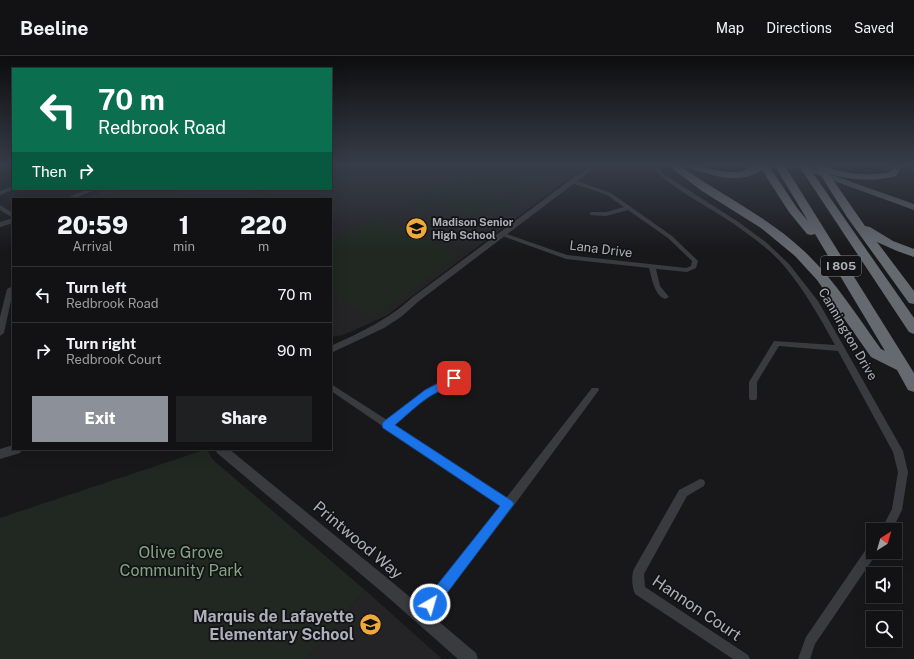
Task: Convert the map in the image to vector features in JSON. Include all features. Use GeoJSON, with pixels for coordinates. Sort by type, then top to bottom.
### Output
{"type":"FeatureCollection","features":[{"type":"Feature","properties":{"kind":"highway"},"geometry":{"type":"LineString","coordinates":[[714,194],[765,226],[799,253],[821,277],[876,354],[901,366]]}},
{"type":"Feature","properties":{"kind":"highway"},"geometry":{"type":"LineString","coordinates":[[783,194],[793,210],[848,277]]}},
{"type":"Feature","properties":{"kind":"highway","name":"I 805"},"geometry":{"type":"LineString","coordinates":[[797,194],[914,386]]}},
{"type":"Feature","properties":{"kind":"highway","name":"I 805"},"geometry":{"type":"LineString","coordinates":[[822,194],[914,329]]}},
{"type":"Feature","properties":{"kind":"highway"},"geometry":{"type":"LineString","coordinates":[[836,194],[914,300]]}},
{"type":"Feature","properties":{"kind":"highway"},"geometry":{"type":"LineString","coordinates":[[851,215],[871,234],[891,245],[914,253]]}},
{"type":"Feature","properties":{"kind":"main road"},"geometry":{"type":"LineString","coordinates":[[882,194],[914,207]]}},
{"type":"Feature","properties":{"kind":"main road"},"geometry":{"type":"LineString","coordinates":[[895,194],[914,200]]}},
{"type":"Feature","properties":{"kind":"street"},"geometry":{"type":"LineString","coordinates":[[70,198],[80,194]]}},
{"type":"Feature","properties":{"kind":"street"},"geometry":{"type":"LineString","coordinates":[[332,350],[381,326],[398,315],[502,234],[557,194]]}},
{"type":"Feature","properties":{"kind":"street"},"geometry":{"type":"LineString","coordinates":[[609,194],[629,208]]}},
{"type":"Feature","properties":{"kind":"street","name":"Cannington Drive"},"geometry":{"type":"LineString","coordinates":[[691,194],[735,222],[770,250],[787,266],[814,301],[898,451],[903,472],[897,510],[890,523]]}},
{"type":"Feature","properties":{"kind":"street"},"geometry":{"type":"LineString","coordinates":[[0,207],[12,215]]}},
{"type":"Feature","properties":{"kind":"street"},"geometry":{"type":"LineString","coordinates":[[592,214],[606,214],[629,208]]}},
{"type":"Feature","properties":{"kind":"street","name":"Lana Drive"},"geometry":{"type":"LineString","coordinates":[[502,234],[566,257],[687,270],[694,267],[695,261],[670,237],[629,208]]}},
{"type":"Feature","properties":{"kind":"street"},"geometry":{"type":"LineString","coordinates":[[0,225],[12,220]]}},
{"type":"Feature","properties":{"kind":"street"},"geometry":{"type":"LineString","coordinates":[[652,267],[657,286],[665,297]]}},
{"type":"Feature","properties":{"kind":"street"},"geometry":{"type":"LineString","coordinates":[[0,333],[10,289],[12,288]]}},
{"type":"Feature","properties":{"kind":"street"},"geometry":{"type":"LineString","coordinates":[[753,398],[753,382],[776,343],[841,348]]}},
{"type":"Feature","properties":{"kind":"street"},"geometry":{"type":"LineString","coordinates":[[387,425],[428,392],[443,386],[454,378]]}},
{"type":"Feature","properties":{"kind":"street"},"geometry":{"type":"LineString","coordinates":[[332,388],[508,504]]}},
{"type":"Feature","properties":{"kind":"street"},"geometry":{"type":"LineString","coordinates":[[421,617],[594,390]]}},
{"type":"Feature","properties":{"kind":"street"},"geometry":{"type":"LineString","coordinates":[[0,454],[13,450]]}},
{"type":"Feature","properties":{"kind":"street","name":"Printwood Way"},"geometry":{"type":"LineString","coordinates":[[222,450],[470,659]]}},
{"type":"Feature","properties":{"kind":"street","name":"Hannon Court"},"geometry":{"type":"LineString","coordinates":[[700,483],[683,493],[638,573],[639,590],[744,659]]}},
{"type":"Feature","properties":{"kind":"street"},"geometry":{"type":"LineString","coordinates":[[804,659],[810,641],[866,559]]}},
{"type":"Feature","properties":{"kind":"shaded area","name":"Madison Senior High School"},"geometry":{"type":"Polygon","coordinates":[[[94,194],[548,194],[386,316],[343,335],[332,337],[332,198],[92,198],[89,196],[94,194]]]}},
{"type":"Feature","properties":{"kind":"shaded area","name":"Marquis de Lafayette Elementary School"},"geometry":{"type":"Polygon","coordinates":[[[365,590],[442,659],[307,659],[365,590]]]}},
{"type":"Feature","properties":{"kind":"green space"},"geometry":{"type":"Polygon","coordinates":[[[112,194],[179,194],[176,198],[113,198],[110,196],[112,194]]]}},
{"type":"Feature","properties":{"kind":"green space"},"geometry":{"type":"Polygon","coordinates":[[[248,194],[272,194],[280,198],[239,198],[248,194]]]}},
{"type":"Feature","properties":{"kind":"green space"},"geometry":{"type":"Polygon","coordinates":[[[427,194],[440,194],[426,203],[423,210],[428,217],[438,222],[452,225],[467,223],[478,218],[512,194],[525,194],[489,219],[475,226],[461,229],[446,230],[427,225],[418,218],[414,209],[407,206],[427,194]]]}},
{"type":"Feature","properties":{"kind":"green space"},"geometry":{"type":"Polygon","coordinates":[[[447,194],[505,194],[470,218],[433,203],[447,194]]]}},
{"type":"Feature","properties":{"kind":"green space"},"geometry":{"type":"Polygon","coordinates":[[[379,217],[459,254],[374,317],[332,295],[332,240],[379,217]]]}},
{"type":"Feature","properties":{"kind":"green space","name":"Olive Grove Community Park"},"geometry":{"type":"Polygon","coordinates":[[[208,450],[212,459],[365,590],[307,659],[0,659],[0,518],[208,450]]]}},
{"type":"Feature","properties":{"kind":"place","name":"Madison Senior High School"},"geometry":{"type":"Point","coordinates":[417,228]}},
{"type":"Feature","properties":{"kind":"place","name":"Marquis de Lafayette Elementary School"},"geometry":{"type":"Point","coordinates":[370,625]}},
{"type":"Feature","properties":{"kind":"route"},"geometry":{"type":"LineString","coordinates":[[430,604],[508,504],[387,425],[428,392],[443,386],[454,378]]}}]}
